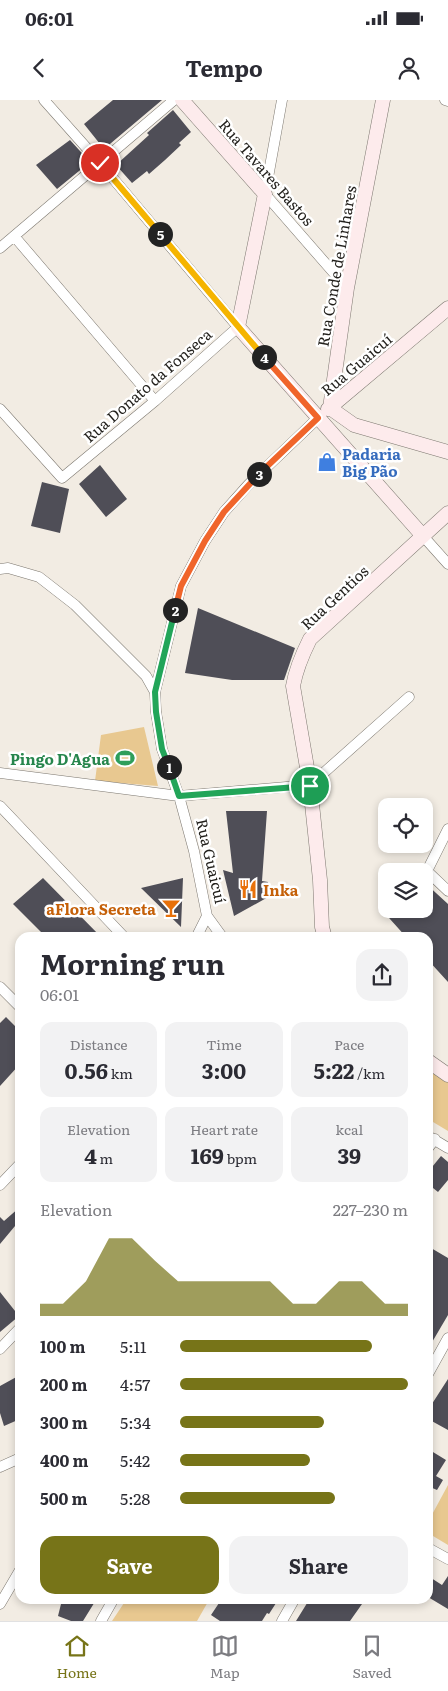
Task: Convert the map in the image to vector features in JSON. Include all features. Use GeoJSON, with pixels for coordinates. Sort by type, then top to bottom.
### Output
{"type":"FeatureCollection","features":[{"type":"Feature","properties":{"kind":"street"},"geometry":{"type":"LineString","coordinates":[[44,100],[100,163],[238,327],[448,564]]}},
{"type":"Feature","properties":{"kind":"street"},"geometry":{"type":"LineString","coordinates":[[0,248],[174,100]]}},
{"type":"Feature","properties":{"kind":"street","name":"Rua Tavares Bastos"},"geometry":{"type":"LineString","coordinates":[[182,100],[347,288]]}},
{"type":"Feature","properties":{"kind":"street"},"geometry":{"type":"LineString","coordinates":[[238,327],[282,100]]}},
{"type":"Feature","properties":{"kind":"street","name":"Rua Conde de Linhares"},"geometry":{"type":"LineString","coordinates":[[330,408],[347,288],[383,100]]}},
{"type":"Feature","properties":{"kind":"street"},"geometry":{"type":"LineString","coordinates":[[14,236],[156,401]]}},
{"type":"Feature","properties":{"kind":"street","name":"Rua Guaicuí"},"geometry":{"type":"LineString","coordinates":[[199,932],[207,916],[194,851],[179,796],[162,749],[156,712],[155,692],[181,586],[205,541],[224,512],[249,484],[318,418],[448,308]]}},
{"type":"Feature","properties":{"kind":"street","name":"Rua Donato da Fonseca"},"geometry":{"type":"LineString","coordinates":[[0,409],[62,478],[156,401],[238,327]]}},
{"type":"Feature","properties":{"kind":"street"},"geometry":{"type":"LineString","coordinates":[[330,408],[354,426],[448,452]]}},
{"type":"Feature","properties":{"kind":"street","name":"Rua Gentios"},"geometry":{"type":"LineString","coordinates":[[323,932],[310,786],[293,686],[302,655],[310,639],[448,513]]}},
{"type":"Feature","properties":{"kind":"street"},"geometry":{"type":"LineString","coordinates":[[0,569],[8,568],[39,577],[75,605],[146,676],[155,692]]}},
{"type":"Feature","properties":{"kind":"street"},"geometry":{"type":"LineString","coordinates":[[0,773],[179,796],[310,786],[409,697]]}},
{"type":"Feature","properties":{"kind":"street"},"geometry":{"type":"LineString","coordinates":[[0,806],[119,932]]}},
{"type":"Feature","properties":{"kind":"street"},"geometry":{"type":"LineString","coordinates":[[448,828],[427,870],[448,891]]}},
{"type":"Feature","properties":{"kind":"street"},"geometry":{"type":"LineString","coordinates":[[207,916],[219,932]]}},
{"type":"Feature","properties":{"kind":"street"},"geometry":{"type":"LineString","coordinates":[[0,987],[15,1002]]}},
{"type":"Feature","properties":{"kind":"street"},"geometry":{"type":"LineString","coordinates":[[433,1064],[448,1075]]}},
{"type":"Feature","properties":{"kind":"street"},"geometry":{"type":"LineString","coordinates":[[433,1139],[448,1148]]}},
{"type":"Feature","properties":{"kind":"street"},"geometry":{"type":"LineString","coordinates":[[0,1185],[15,1169]]}},
{"type":"Feature","properties":{"kind":"street"},"geometry":{"type":"LineString","coordinates":[[0,1349],[15,1333]]}},
{"type":"Feature","properties":{"kind":"street"},"geometry":{"type":"LineString","coordinates":[[433,1365],[448,1338]]}},
{"type":"Feature","properties":{"kind":"street"},"geometry":{"type":"LineString","coordinates":[[0,1467],[15,1460]]}},
{"type":"Feature","properties":{"kind":"street"},"geometry":{"type":"LineString","coordinates":[[433,1551],[448,1559]]}},
{"type":"Feature","properties":{"kind":"street"},"geometry":{"type":"LineString","coordinates":[[0,1604],[15,1578]]}},
{"type":"Feature","properties":{"kind":"street"},"geometry":{"type":"LineString","coordinates":[[101,1621],[111,1604]]}},
{"type":"Feature","properties":{"kind":"street"},"geometry":{"type":"LineString","coordinates":[[282,1621],[292,1604]]}},
{"type":"Feature","properties":{"kind":"shaded area","name":"Pingo D'Agua"},"geometry":{"type":"Polygon","coordinates":[[[144,727],[158,786],[95,781],[101,735],[144,727]]]}},
{"type":"Feature","properties":{"kind":"shaded area"},"geometry":{"type":"Polygon","coordinates":[[[433,1065],[448,1076],[448,1131],[433,1122],[433,1065]]]}},
{"type":"Feature","properties":{"kind":"shaded area"},"geometry":{"type":"Polygon","coordinates":[[[448,1485],[448,1545],[433,1536],[433,1513],[448,1485]]]}},
{"type":"Feature","properties":{"kind":"shaded area"},"geometry":{"type":"Polygon","coordinates":[[[123,1604],[207,1604],[197,1621],[112,1621],[123,1604]]]}},
{"type":"Feature","properties":{"kind":"building"},"geometry":{"type":"Polygon","coordinates":[[[113,100],[162,100],[104,149],[84,124],[113,100]]]}},
{"type":"Feature","properties":{"kind":"building"},"geometry":{"type":"Polygon","coordinates":[[[173,110],[191,132],[179,143],[181,145],[149,174],[147,171],[132,183],[116,165],[149,135],[147,133],[173,110]]]}},
{"type":"Feature","properties":{"kind":"building"},"geometry":{"type":"Polygon","coordinates":[[[70,140],[90,162],[57,189],[36,165],[70,140]]]}},
{"type":"Feature","properties":{"kind":"building"},"geometry":{"type":"Polygon","coordinates":[[[100,465],[127,499],[106,517],[79,484],[100,465]]]}},
{"type":"Feature","properties":{"kind":"building"},"geometry":{"type":"Polygon","coordinates":[[[42,482],[69,489],[60,533],[31,526],[42,482]]]}},
{"type":"Feature","properties":{"kind":"building"},"geometry":{"type":"Polygon","coordinates":[[[198,608],[295,648],[284,680],[232,680],[185,673],[198,608]]]}},
{"type":"Feature","properties":{"kind":"building"},"geometry":{"type":"Polygon","coordinates":[[[226,811],[267,811],[262,881],[268,882],[270,896],[234,916],[223,870],[233,873],[226,811]]]}},
{"type":"Feature","properties":{"kind":"building"},"geometry":{"type":"Polygon","coordinates":[[[43,878],[96,932],[41,932],[13,904],[43,878]]]}},
{"type":"Feature","properties":{"kind":"building","name":"aFlora Secreta"},"geometry":{"type":"Polygon","coordinates":[[[183,878],[181,927],[141,888],[183,878]]]}},
{"type":"Feature","properties":{"kind":"building"},"geometry":{"type":"Polygon","coordinates":[[[433,890],[448,904],[448,982],[433,966],[433,932],[402,932],[389,918],[433,918],[433,890]]]}},
{"type":"Feature","properties":{"kind":"building"},"geometry":{"type":"Polygon","coordinates":[[[6,1017],[15,1026],[15,1070],[0,1086],[0,1023],[6,1017]]]}},
{"type":"Feature","properties":{"kind":"building"},"geometry":{"type":"Polygon","coordinates":[[[441,1156],[448,1162],[448,1180],[438,1192],[433,1188],[433,1166],[441,1156]]]}},
{"type":"Feature","properties":{"kind":"building"},"geometry":{"type":"Polygon","coordinates":[[[15,1211],[15,1226],[0,1244],[0,1217],[4,1221],[15,1211]]]}},
{"type":"Feature","properties":{"kind":"building"},"geometry":{"type":"Polygon","coordinates":[[[433,1249],[448,1258],[448,1315],[433,1340],[433,1249]]]}},
{"type":"Feature","properties":{"kind":"building"},"geometry":{"type":"Polygon","coordinates":[[[0,1292],[15,1311],[15,1319],[0,1332],[0,1292]]]}},
{"type":"Feature","properties":{"kind":"building"},"geometry":{"type":"Polygon","coordinates":[[[15,1378],[15,1421],[4,1426],[0,1413],[0,1386],[15,1378]]]}},
{"type":"Feature","properties":{"kind":"building"},"geometry":{"type":"Polygon","coordinates":[[[448,1379],[448,1430],[433,1422],[433,1402],[448,1379]]]}},
{"type":"Feature","properties":{"kind":"building"},"geometry":{"type":"Polygon","coordinates":[[[433,1452],[446,1460],[436,1476],[443,1480],[437,1490],[433,1488],[433,1452]]]}},
{"type":"Feature","properties":{"kind":"building"},"geometry":{"type":"Polygon","coordinates":[[[448,1576],[448,1609],[433,1600],[433,1579],[442,1585],[448,1576]]]}},
{"type":"Feature","properties":{"kind":"building"},"geometry":{"type":"Polygon","coordinates":[[[61,1604],[94,1604],[83,1621],[71,1621],[58,1616],[61,1604]]]}},
{"type":"Feature","properties":{"kind":"building"},"geometry":{"type":"Polygon","coordinates":[[[218,1604],[275,1604],[262,1621],[220,1621],[211,1615],[218,1604]]]}},
{"type":"Feature","properties":{"kind":"building"},"geometry":{"type":"Polygon","coordinates":[[[307,1604],[362,1604],[350,1621],[296,1621],[307,1604]]]}},
{"type":"Feature","properties":{"kind":"place","name":"Padaria Big Pão"},"geometry":{"type":"Point","coordinates":[327,462]}},
{"type":"Feature","properties":{"kind":"place","name":"Pingo D'Agua"},"geometry":{"type":"Point","coordinates":[125,758]}},
{"type":"Feature","properties":{"kind":"place","name":"Inka"},"geometry":{"type":"Point","coordinates":[248,889]}},
{"type":"Feature","properties":{"kind":"place","name":"aFlora Secreta"},"geometry":{"type":"Point","coordinates":[171,908]}},
{"type":"Feature","properties":{"kind":"route"},"geometry":{"type":"LineString","coordinates":[[100,163],[238,327],[318,418],[249,484],[224,512],[205,541],[181,586],[155,692],[162,749],[179,796],[310,786]]}}]}
